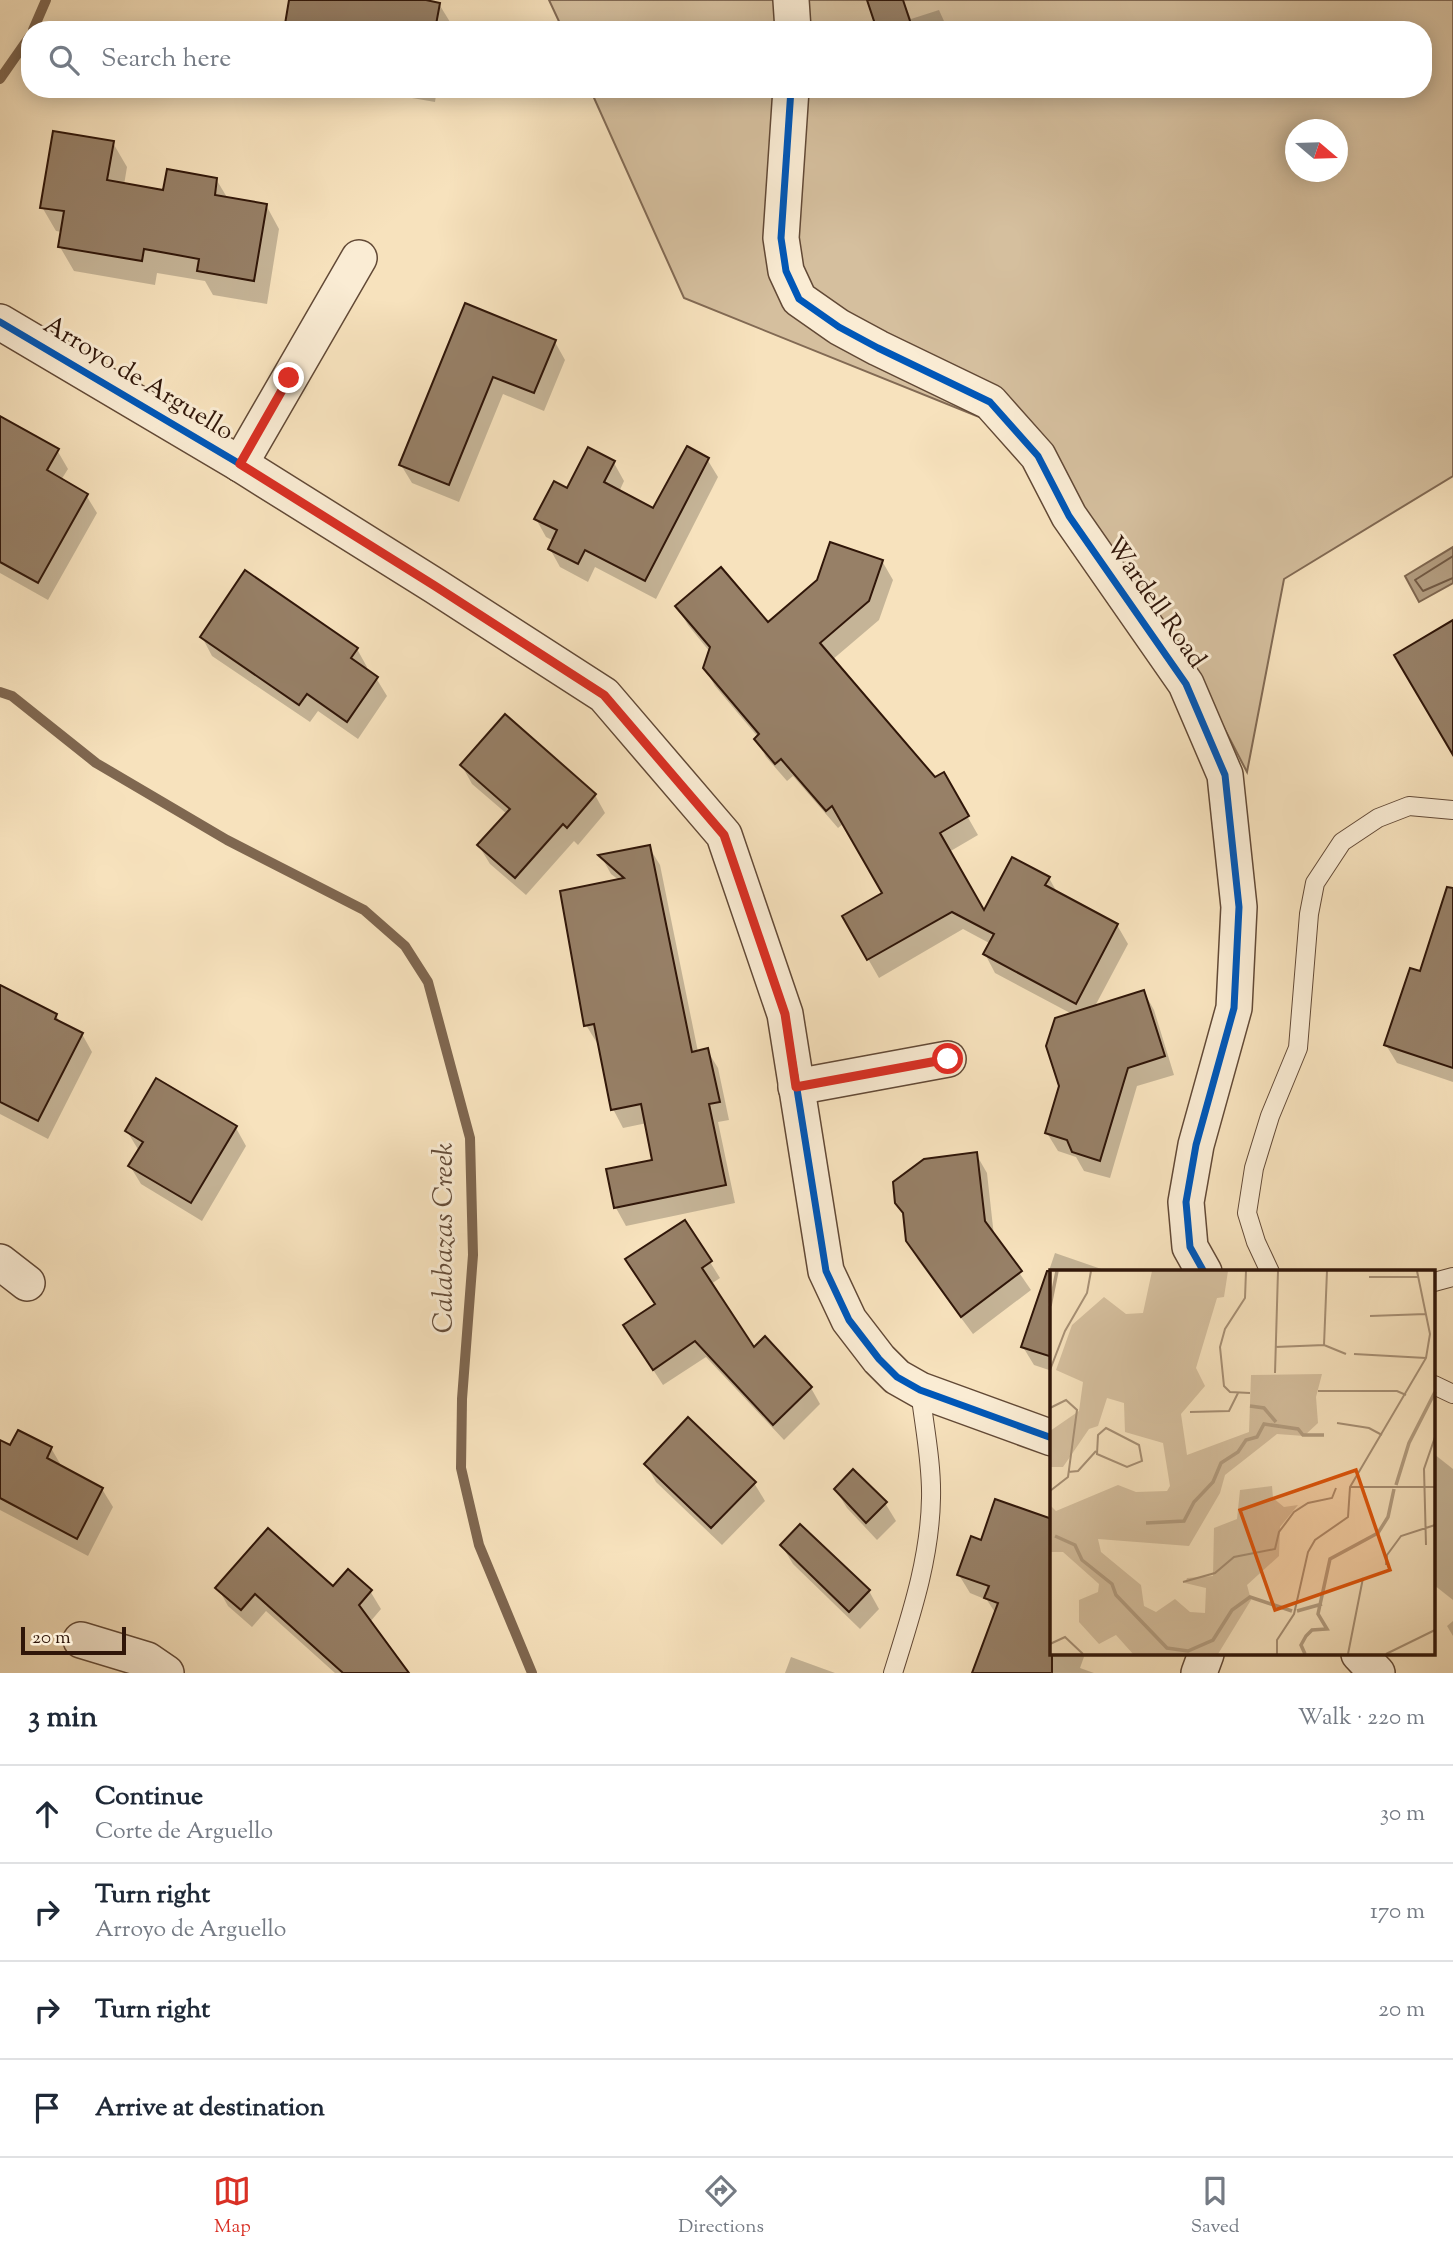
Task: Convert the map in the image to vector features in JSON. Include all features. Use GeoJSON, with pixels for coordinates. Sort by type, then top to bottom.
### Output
{"type":"FeatureCollection","features":[{"type":"Feature","properties":{"kind":"street"},"geometry":{"type":"LineString","coordinates":[[791,0],[792,21]]}},
{"type":"Feature","properties":{"kind":"street","name":"Wardell Road"},"geometry":{"type":"LineString","coordinates":[[790,98],[781,238],[786,271],[799,299],[839,327],[990,402],[1038,456],[1069,516],[1186,684],[1225,775],[1239,907],[1234,1008],[1196,1145],[1186,1202],[1190,1247],[1203,1270]]}},
{"type":"Feature","properties":{"kind":"street"},"geometry":{"type":"LineString","coordinates":[[240,464],[359,258]]}},
{"type":"Feature","properties":{"kind":"street","name":"Arroyo de Arguello"},"geometry":{"type":"LineString","coordinates":[[0,322],[240,464],[604,695],[724,835],[785,1014],[826,1271],[849,1320],[897,1377],[920,1390],[1050,1437]]}},
{"type":"Feature","properties":{"kind":"street"},"geometry":{"type":"LineString","coordinates":[[796,1087],[948,1059]]}},
{"type":"Feature","properties":{"kind":"street"},"geometry":{"type":"LineString","coordinates":[[0,1262],[27,1283]]}},
{"type":"Feature","properties":{"kind":"street"},"geometry":{"type":"LineString","coordinates":[[80,1640],[147,1660],[166,1673]]}},
{"type":"Feature","properties":{"kind":"street"},"geometry":{"type":"LineString","coordinates":[[1199,1673],[1205,1656]]}},
{"type":"Feature","properties":{"kind":"street"},"geometry":{"type":"LineString","coordinates":[[1362,1656],[1377,1673]]}},
{"type":"Feature","properties":{"kind":"lane"},"geometry":{"type":"LineString","coordinates":[[1269,1270],[1247,1213],[1258,1155],[1270,1116],[1298,1048],[1309,914],[1315,883],[1342,842],[1378,818],[1409,806],[1453,810]]}},
{"type":"Feature","properties":{"kind":"lane"},"geometry":{"type":"LineString","coordinates":[[1436,1281],[1453,1277]]}},
{"type":"Feature","properties":{"kind":"lane"},"geometry":{"type":"LineString","coordinates":[[1436,1386],[1453,1394]]}},
{"type":"Feature","properties":{"kind":"lane"},"geometry":{"type":"LineString","coordinates":[[893,1673],[915,1602],[926,1554],[931,1496],[920,1390]]}},
{"type":"Feature","properties":{"kind":"shaded area"},"geometry":{"type":"Polygon","coordinates":[[[549,0],[1453,0],[1453,476],[1284,579],[1247,772],[1195,672],[1083,508],[1051,446],[684,298],[594,98],[1432,98],[1432,21],[559,21],[549,0]]]}},
{"type":"Feature","properties":{"kind":"water"},"geometry":{"type":"Polygon","coordinates":[[[1453,547],[1453,583],[1419,602],[1405,576],[1453,547]]]}},
{"type":"Feature","properties":{"kind":"building"},"geometry":{"type":"Polygon","coordinates":[[[289,0],[426,0],[440,3],[437,21],[286,21],[289,0]]]}},
{"type":"Feature","properties":{"kind":"building"},"geometry":{"type":"Polygon","coordinates":[[[867,0],[903,0],[910,21],[874,21],[867,0]]]}},
{"type":"Feature","properties":{"kind":"building"},"geometry":{"type":"Polygon","coordinates":[[[53,131],[114,141],[107,180],[163,190],[167,169],[217,178],[215,195],[267,204],[254,281],[197,271],[199,259],[144,249],[142,261],[58,247],[64,211],[40,208],[53,131]]]}},
{"type":"Feature","properties":{"kind":"building"},"geometry":{"type":"Polygon","coordinates":[[[465,303],[556,340],[534,393],[493,377],[449,485],[399,465],[465,303]]]}},
{"type":"Feature","properties":{"kind":"building"},"geometry":{"type":"Polygon","coordinates":[[[0,416],[59,449],[47,470],[88,494],[38,583],[0,562],[0,416]]]}},
{"type":"Feature","properties":{"kind":"building"},"geometry":{"type":"Polygon","coordinates":[[[687,446],[709,458],[645,581],[585,550],[578,564],[548,549],[557,530],[534,519],[554,481],[567,488],[588,447],[615,461],[604,482],[653,508],[687,446]]]}},
{"type":"Feature","properties":{"kind":"building"},"geometry":{"type":"Polygon","coordinates":[[[830,542],[883,560],[869,601],[820,643],[935,777],[944,772],[969,816],[940,833],[984,910],[1012,857],[1050,877],[1045,885],[1118,924],[1076,1004],[983,954],[994,934],[952,912],[867,960],[842,916],[882,893],[832,806],[826,811],[781,759],[775,764],[754,739],[759,734],[703,668],[710,647],[675,606],[721,567],[768,622],[817,580],[830,542]]]}},
{"type":"Feature","properties":{"kind":"building"},"geometry":{"type":"Polygon","coordinates":[[[245,570],[358,648],[351,658],[378,677],[347,722],[307,694],[299,705],[200,637],[245,570]]]}},
{"type":"Feature","properties":{"kind":"building"},"geometry":{"type":"Polygon","coordinates":[[[1453,620],[1453,755],[1394,655],[1453,620]]]}},
{"type":"Feature","properties":{"kind":"building"},"geometry":{"type":"Polygon","coordinates":[[[505,714],[596,794],[567,828],[563,824],[515,878],[477,845],[510,809],[460,765],[505,714]]]}},
{"type":"Feature","properties":{"kind":"building"},"geometry":{"type":"Polygon","coordinates":[[[650,845],[692,1052],[708,1048],[720,1102],[709,1104],[726,1185],[614,1208],[606,1169],[652,1160],[641,1104],[611,1110],[594,1024],[584,1026],[560,891],[624,878],[598,855],[650,845]]]}},
{"type":"Feature","properties":{"kind":"building"},"geometry":{"type":"Polygon","coordinates":[[[1447,887],[1453,888],[1453,1068],[1384,1045],[1410,968],[1420,971],[1447,887]]]}},
{"type":"Feature","properties":{"kind":"building"},"geometry":{"type":"Polygon","coordinates":[[[0,985],[57,1014],[55,1019],[83,1033],[38,1121],[0,1102],[0,985]]]}},
{"type":"Feature","properties":{"kind":"building"},"geometry":{"type":"Polygon","coordinates":[[[1144,990],[1165,1056],[1128,1068],[1100,1161],[1072,1152],[1067,1140],[1045,1133],[1059,1086],[1046,1046],[1055,1018],[1144,990]]]}},
{"type":"Feature","properties":{"kind":"building"},"geometry":{"type":"Polygon","coordinates":[[[156,1078],[237,1126],[191,1203],[128,1166],[143,1142],[125,1131],[156,1078]]]}},
{"type":"Feature","properties":{"kind":"building"},"geometry":{"type":"Polygon","coordinates":[[[977,1152],[985,1221],[1022,1271],[961,1317],[906,1241],[903,1213],[895,1203],[893,1182],[924,1159],[977,1152]]]}},
{"type":"Feature","properties":{"kind":"building"},"geometry":{"type":"Polygon","coordinates":[[[685,1220],[712,1261],[702,1268],[754,1347],[765,1336],[812,1387],[773,1425],[695,1341],[653,1370],[623,1325],[655,1304],[625,1259],[685,1220]]]}},
{"type":"Feature","properties":{"kind":"building"},"geometry":{"type":"Polygon","coordinates":[[[1047,1271],[1050,1271],[1050,1356],[1021,1347],[1047,1271]]]}},
{"type":"Feature","properties":{"kind":"building"},"geometry":{"type":"Polygon","coordinates":[[[688,1417],[756,1482],[711,1528],[644,1464],[688,1417]]]}},
{"type":"Feature","properties":{"kind":"building"},"geometry":{"type":"Polygon","coordinates":[[[18,1430],[52,1447],[47,1458],[103,1488],[77,1539],[0,1498],[0,1440],[10,1445],[18,1430]]]}},
{"type":"Feature","properties":{"kind":"building"},"geometry":{"type":"Polygon","coordinates":[[[853,1469],[887,1502],[866,1523],[834,1489],[853,1469]]]}},
{"type":"Feature","properties":{"kind":"building"},"geometry":{"type":"Polygon","coordinates":[[[995,1499],[1050,1518],[1052,1673],[972,1673],[998,1603],[984,1598],[989,1586],[957,1575],[971,1536],[981,1540],[995,1499]]]}},
{"type":"Feature","properties":{"kind":"building"},"geometry":{"type":"Polygon","coordinates":[[[800,1524],[870,1590],[849,1612],[780,1545],[800,1524]]]}},
{"type":"Feature","properties":{"kind":"building"},"geometry":{"type":"Polygon","coordinates":[[[268,1528],[333,1586],[348,1569],[372,1590],[359,1605],[409,1673],[343,1673],[255,1594],[241,1610],[215,1588],[268,1528]]]}},
{"type":"Feature","properties":{"kind":"waterway"},"geometry":{"type":"LineString","coordinates":[[37,21],[46,0]]}},
{"type":"Feature","properties":{"kind":"waterway"},"geometry":{"type":"LineString","coordinates":[[0,79],[21,49]]}},
{"type":"Feature","properties":{"kind":"waterway","name":"Calabazas Creek"},"geometry":{"type":"LineString","coordinates":[[0,692],[12,696],[96,763],[227,840],[364,910],[405,946],[428,982],[470,1138],[473,1255],[462,1399],[461,1468],[479,1545],[532,1673]]}},
{"type":"Feature","properties":{"kind":"cycle path"},"geometry":{"type":"LineString","coordinates":[[790,98],[781,238],[786,271],[799,299],[839,327],[990,402],[1038,456],[1069,516],[1186,684],[1225,775],[1239,907],[1234,1008],[1196,1145],[1186,1202],[1190,1247],[1203,1270]]}},
{"type":"Feature","properties":{"kind":"cycle path"},"geometry":{"type":"LineString","coordinates":[[0,322],[240,464],[604,695],[724,835],[785,1014],[826,1271],[849,1320],[879,1359],[897,1377],[920,1390],[1050,1437]]}},
{"type":"Feature","properties":{"kind":"route"},"geometry":{"type":"LineString","coordinates":[[289,378],[240,464],[604,695],[724,835],[785,1014],[796,1087],[948,1059]]}}]}
